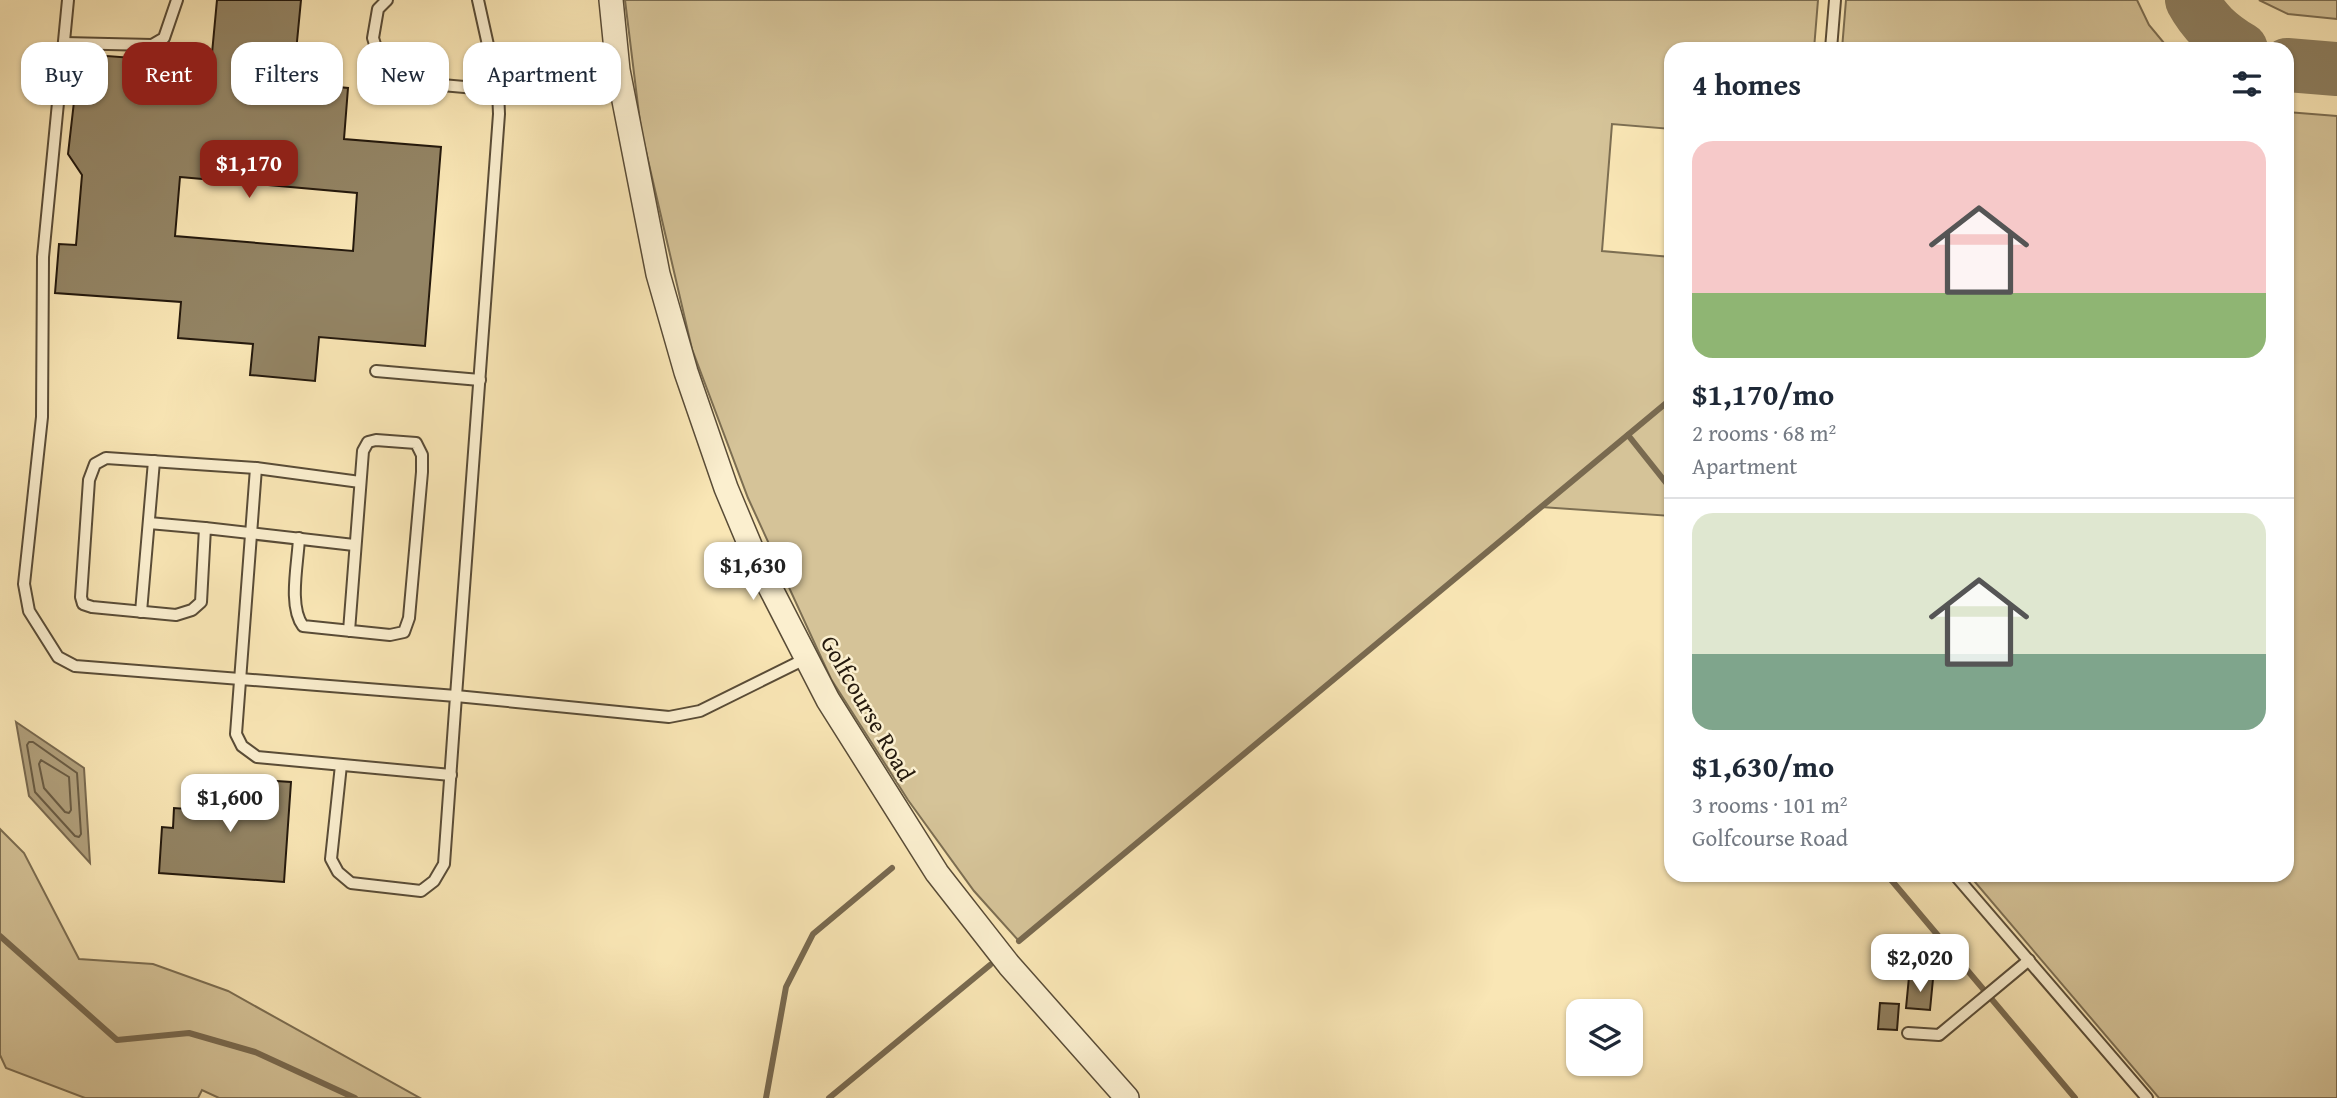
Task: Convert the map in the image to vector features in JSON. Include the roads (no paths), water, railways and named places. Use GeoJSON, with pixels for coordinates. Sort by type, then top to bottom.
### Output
{"type":"FeatureCollection","features":[{"type":"Feature","properties":{"kind":"street","name":"Golfcourse Road"},"geometry":{"type":"LineString","coordinates":[[611,0],[618,70],[658,274],[686,372],[726,488],[752,550],[828,700],[937,873],[1009,965],[1127,1098]]}},
{"type":"Feature","properties":{"kind":"lane"},"geometry":{"type":"LineString","coordinates":[[64,42],[68,0]]}},
{"type":"Feature","properties":{"kind":"lane"},"geometry":{"type":"LineString","coordinates":[[108,44],[152,45],[164,38],[177,0]]}},
{"type":"Feature","properties":{"kind":"lane"},"geometry":{"type":"LineString","coordinates":[[387,0],[378,9],[373,38],[383,70],[397,81],[463,87]]}},
{"type":"Feature","properties":{"kind":"lane"},"geometry":{"type":"LineString","coordinates":[[478,0],[487,42]]}},
{"type":"Feature","properties":{"kind":"lane"},"geometry":{"type":"LineString","coordinates":[[1832,42],[1835,0]]}},
{"type":"Feature","properties":{"kind":"lane"},"geometry":{"type":"LineString","coordinates":[[58,105],[43,257],[41,417],[24,584],[29,611],[58,657],[75,666],[456,696],[670,717],[700,711],[807,658]]}},
{"type":"Feature","properties":{"kind":"lane"},"geometry":{"type":"LineString","coordinates":[[341,765],[331,859],[338,873],[351,883],[421,891],[434,881],[444,864],[499,105]]}},
{"type":"Feature","properties":{"kind":"lane"},"geometry":{"type":"LineString","coordinates":[[376,371],[480,380]]}},
{"type":"Feature","properties":{"kind":"lane"},"geometry":{"type":"LineString","coordinates":[[299,538],[295,605],[298,620],[303,626],[349,631],[390,635],[404,632],[409,618],[422,472],[422,455],[416,443],[376,440],[368,442],[363,451],[349,631]]}},
{"type":"Feature","properties":{"kind":"lane"},"geometry":{"type":"LineString","coordinates":[[205,528],[201,602],[192,610],[176,615],[83,604],[81,597],[89,480],[95,464],[106,458],[256,468],[360,482]]}},
{"type":"Feature","properties":{"kind":"lane"},"geometry":{"type":"LineString","coordinates":[[141,612],[154,461]]}},
{"type":"Feature","properties":{"kind":"lane"},"geometry":{"type":"LineString","coordinates":[[256,468],[236,734],[242,746],[257,757],[450,775]]}},
{"type":"Feature","properties":{"kind":"lane"},"geometry":{"type":"LineString","coordinates":[[149,523],[354,545]]}},
{"type":"Feature","properties":{"kind":"lane"},"geometry":{"type":"LineString","coordinates":[[1961,882],[2147,1098]]}},
{"type":"Feature","properties":{"kind":"lane"},"geometry":{"type":"LineString","coordinates":[[1908,1033],[1939,1035],[2029,960]]}},
{"type":"Feature","properties":{"kind":"water"},"geometry":{"type":"Polygon","coordinates":[[[16,722],[84,768],[90,863],[29,796],[16,722]]]}},
{"type":"Feature","properties":{"kind":"waterway"},"geometry":{"type":"LineString","coordinates":[[1019,941],[1664,405]]}},
{"type":"Feature","properties":{"kind":"waterway"},"geometry":{"type":"LineString","coordinates":[[1628,435],[1664,480]]}},
{"type":"Feature","properties":{"kind":"waterway"},"geometry":{"type":"LineString","coordinates":[[766,1098],[786,987],[813,934],[892,868]]}},
{"type":"Feature","properties":{"kind":"waterway"},"geometry":{"type":"LineString","coordinates":[[1893,882],[2075,1098]]}},
{"type":"Feature","properties":{"kind":"waterway"},"geometry":{"type":"LineString","coordinates":[[0,936],[117,1040],[189,1033],[255,1052],[355,1098]]}},
{"type":"Feature","properties":{"kind":"waterway"},"geometry":{"type":"LineString","coordinates":[[829,1098],[990,965]]}}]}
